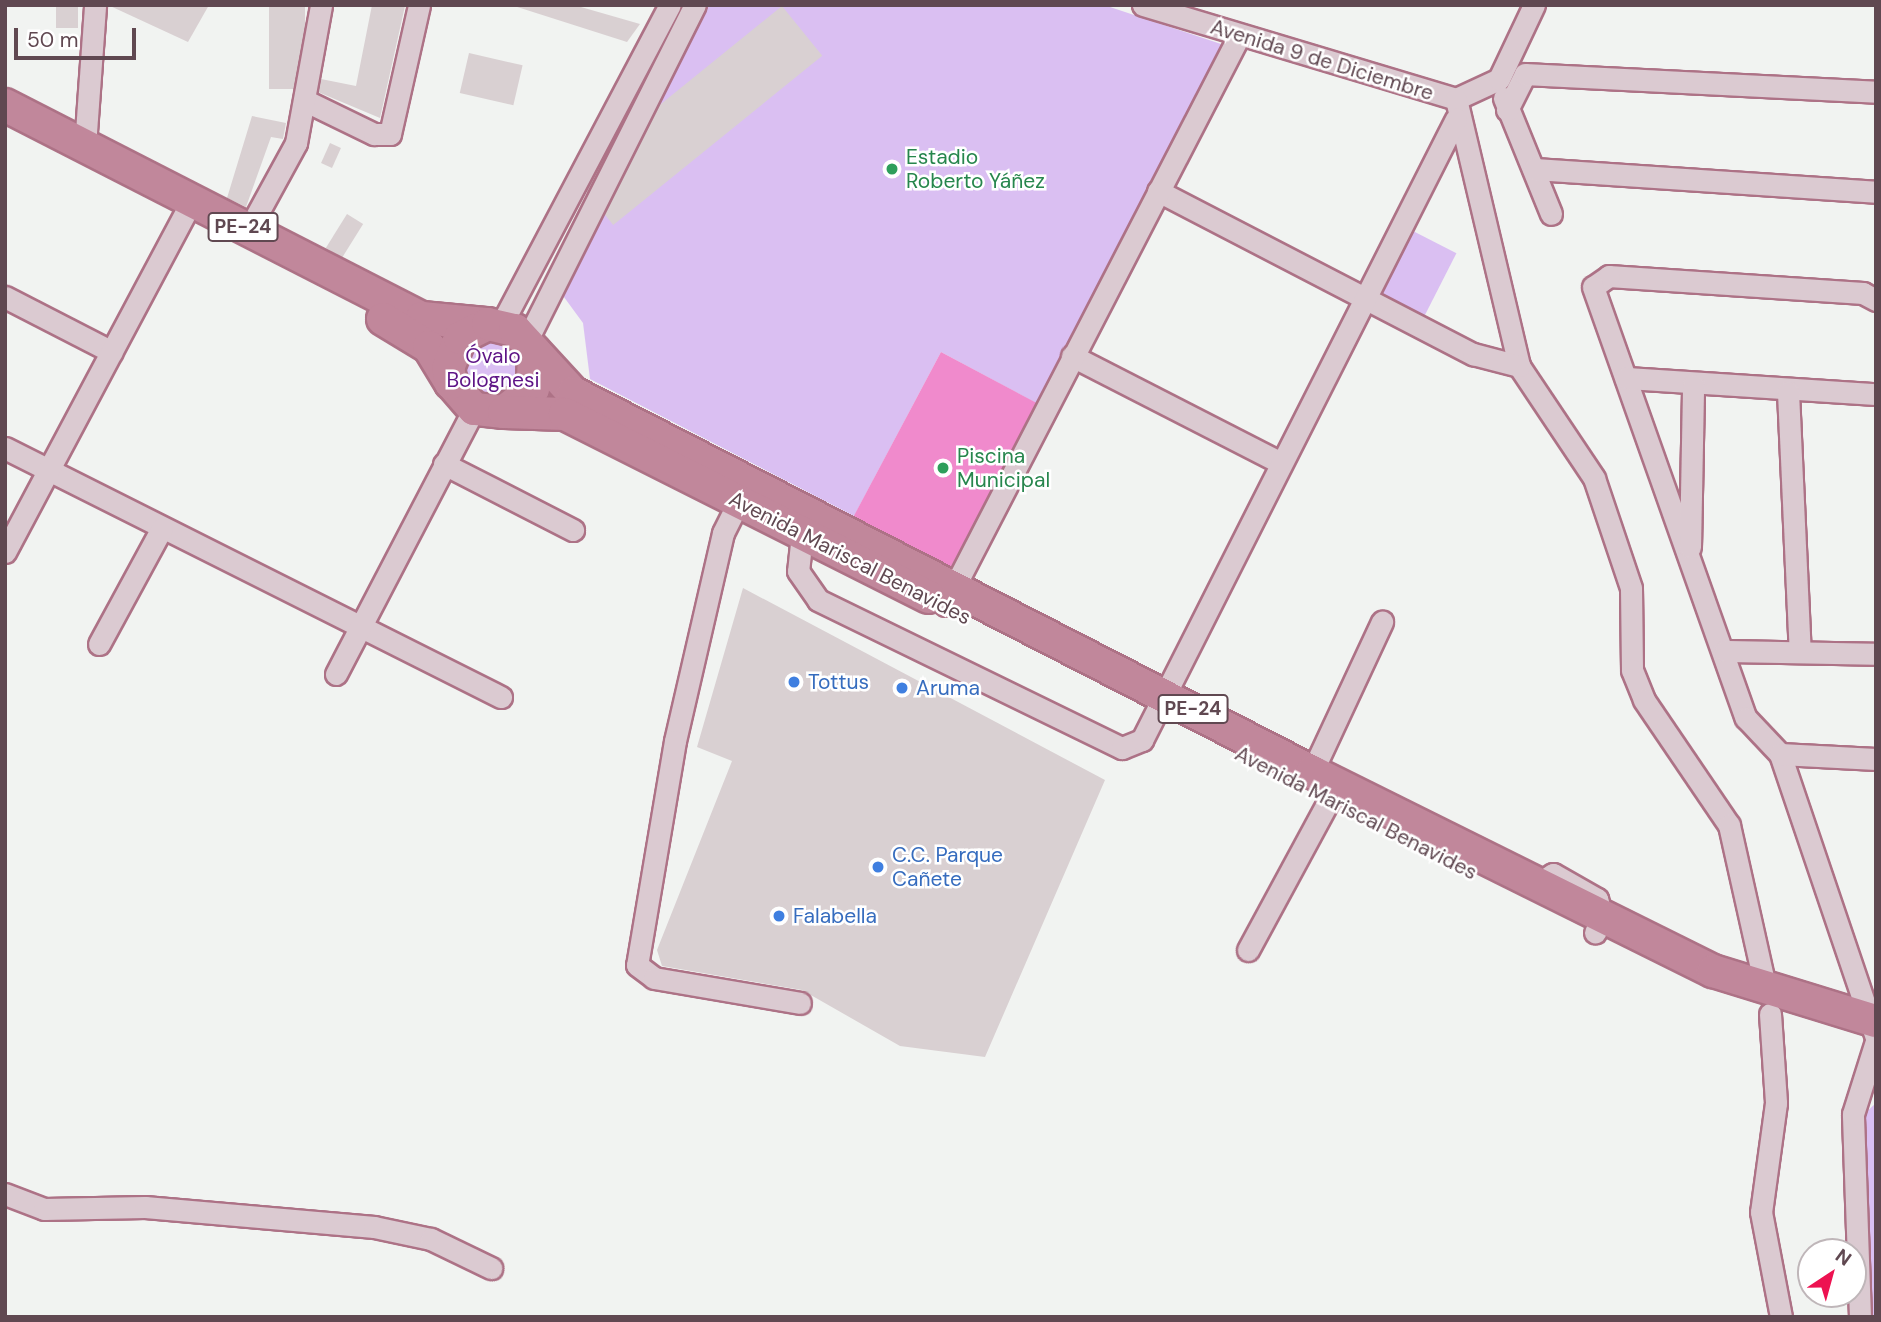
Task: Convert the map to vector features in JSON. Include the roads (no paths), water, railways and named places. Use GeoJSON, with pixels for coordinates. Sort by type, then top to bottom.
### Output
{"type":"FeatureCollection","features":[{"type":"Feature","properties":{"kind":"highway","name":"PE-24"},"geometry":{"type":"LineString","coordinates":[[5,105],[85,146],[188,210],[414,335],[451,383]]}},
{"type":"Feature","properties":{"kind":"highway","name":"PE-24"},"geometry":{"type":"LineString","coordinates":[[5,128],[188,210],[249,229],[422,318],[512,335]]}},
{"type":"Feature","properties":{"kind":"highway"},"geometry":{"type":"LineString","coordinates":[[512,335],[533,389],[489,410],[451,383],[455,345],[512,335]]}},
{"type":"Feature","properties":{"kind":"highway","name":"Avenida Mariscal Benavides"},"geometry":{"type":"LineString","coordinates":[[512,335],[573,393],[745,491],[1162,704],[1312,772],[1538,884],[1599,925]]}},
{"type":"Feature","properties":{"kind":"highway","name":"Avenida Mariscal Benavides"},"geometry":{"type":"LineString","coordinates":[[489,410],[565,414],[745,491],[802,534],[949,596]]}},
{"type":"Feature","properties":{"kind":"highway","name":"Avenida Mariscal Benavides"},"geometry":{"type":"LineString","coordinates":[[1162,704],[1329,800],[1599,925],[1783,1006],[1875,1032]]}},
{"type":"Feature","properties":{"kind":"street"},"geometry":{"type":"LineString","coordinates":[[85,146],[95,5]]}},
{"type":"Feature","properties":{"kind":"street"},"geometry":{"type":"LineString","coordinates":[[249,229],[296,144],[306,101],[321,5]]}},
{"type":"Feature","properties":{"kind":"street"},"geometry":{"type":"LineString","coordinates":[[306,101],[374,134],[390,134],[419,5]]}},
{"type":"Feature","properties":{"kind":"street"},"geometry":{"type":"LineString","coordinates":[[512,335],[670,5]]}},
{"type":"Feature","properties":{"kind":"street"},"geometry":{"type":"LineString","coordinates":[[512,335],[695,5]]}},
{"type":"Feature","properties":{"kind":"street","name":"Avenida 9 de Diciembre"},"geometry":{"type":"LineString","coordinates":[[1143,5],[1456,109],[1499,79]]}},
{"type":"Feature","properties":{"kind":"street"},"geometry":{"type":"LineString","coordinates":[[1534,5],[1519,43],[1499,79],[1507,110],[1551,214]]}},
{"type":"Feature","properties":{"kind":"street"},"geometry":{"type":"LineString","coordinates":[[949,596],[1239,36]]}},
{"type":"Feature","properties":{"kind":"street"},"geometry":{"type":"LineString","coordinates":[[1507,110],[1525,74],[1876,92]]}},
{"type":"Feature","properties":{"kind":"street"},"geometry":{"type":"LineString","coordinates":[[802,534],[799,570],[818,600],[916,651],[1122,748],[1148,734],[1456,109]]}},
{"type":"Feature","properties":{"kind":"street"},"geometry":{"type":"LineString","coordinates":[[1456,109],[1519,366],[1594,478],[1632,588],[1632,670],[1644,699],[1729,825],[1783,1006],[1776,1103],[1761,1212],[1781,1317]]}},
{"type":"Feature","properties":{"kind":"street"},"geometry":{"type":"LineString","coordinates":[[1534,169],[1876,192]]}},
{"type":"Feature","properties":{"kind":"street"},"geometry":{"type":"LineString","coordinates":[[1158,191],[1473,354],[1519,366]]}},
{"type":"Feature","properties":{"kind":"street"},"geometry":{"type":"LineString","coordinates":[[5,552],[188,210]]}},
{"type":"Feature","properties":{"kind":"street"},"geometry":{"type":"LineString","coordinates":[[1860,1317],[1853,1115],[1875,1032],[1780,754],[1746,718],[1725,652],[1626,378],[1592,296],[1597,280],[1609,276],[1863,293],[1876,300]]}},
{"type":"Feature","properties":{"kind":"street"},"geometry":{"type":"LineString","coordinates":[[5,297],[112,352]]}},
{"type":"Feature","properties":{"kind":"street"},"geometry":{"type":"LineString","coordinates":[[1072,356],[1281,463]]}},
{"type":"Feature","properties":{"kind":"street"},"geometry":{"type":"LineString","coordinates":[[1626,378],[1788,393],[1876,394]]}},
{"type":"Feature","properties":{"kind":"street"},"geometry":{"type":"LineString","coordinates":[[1689,551],[1693,385]]}},
{"type":"Feature","properties":{"kind":"street"},"geometry":{"type":"LineString","coordinates":[[1788,393],[1800,652]]}},
{"type":"Feature","properties":{"kind":"street"},"geometry":{"type":"LineString","coordinates":[[336,674],[444,464],[489,410]]}},
{"type":"Feature","properties":{"kind":"street"},"geometry":{"type":"LineString","coordinates":[[5,447],[501,697]]}},
{"type":"Feature","properties":{"kind":"street"},"geometry":{"type":"LineString","coordinates":[[444,464],[573,530]]}},
{"type":"Feature","properties":{"kind":"street"},"geometry":{"type":"LineString","coordinates":[[745,491],[723,533],[675,741],[637,965],[654,978],[800,1003]]}},
{"type":"Feature","properties":{"kind":"street"},"geometry":{"type":"LineString","coordinates":[[99,644],[162,528]]}},
{"type":"Feature","properties":{"kind":"street"},"geometry":{"type":"LineString","coordinates":[[1312,772],[1382,622]]}},
{"type":"Feature","properties":{"kind":"street"},"geometry":{"type":"LineString","coordinates":[[1725,652],[1876,654]]}},
{"type":"Feature","properties":{"kind":"street"},"geometry":{"type":"LineString","coordinates":[[1780,754],[1876,759]]}},
{"type":"Feature","properties":{"kind":"street"},"geometry":{"type":"LineString","coordinates":[[1248,950],[1329,800]]}},
{"type":"Feature","properties":{"kind":"street"},"geometry":{"type":"LineString","coordinates":[[5,1194],[44,1209],[145,1207],[374,1227],[431,1239],[491,1268]]}},
{"type":"Feature","properties":{"kind":"place","name":"Estadio Roberto Yáñez"},"geometry":{"type":"Point","coordinates":[892,169]}},
{"type":"Feature","properties":{"kind":"place","name":"Piscina Municipal"},"geometry":{"type":"Point","coordinates":[943,468]}},
{"type":"Feature","properties":{"kind":"place","name":"Tottus"},"geometry":{"type":"Point","coordinates":[794,682]}},
{"type":"Feature","properties":{"kind":"place","name":"Aruma"},"geometry":{"type":"Point","coordinates":[902,688]}},
{"type":"Feature","properties":{"kind":"place","name":"C.C. Parque Cañete"},"geometry":{"type":"Point","coordinates":[878,867]}},
{"type":"Feature","properties":{"kind":"place","name":"Falabella"},"geometry":{"type":"Point","coordinates":[779,916]}},
{"type":"Feature","properties":{"kind":"park label","name":"Óvalo Bolognesi"},"geometry":{"type":"Point","coordinates":[493,368]}}]}
